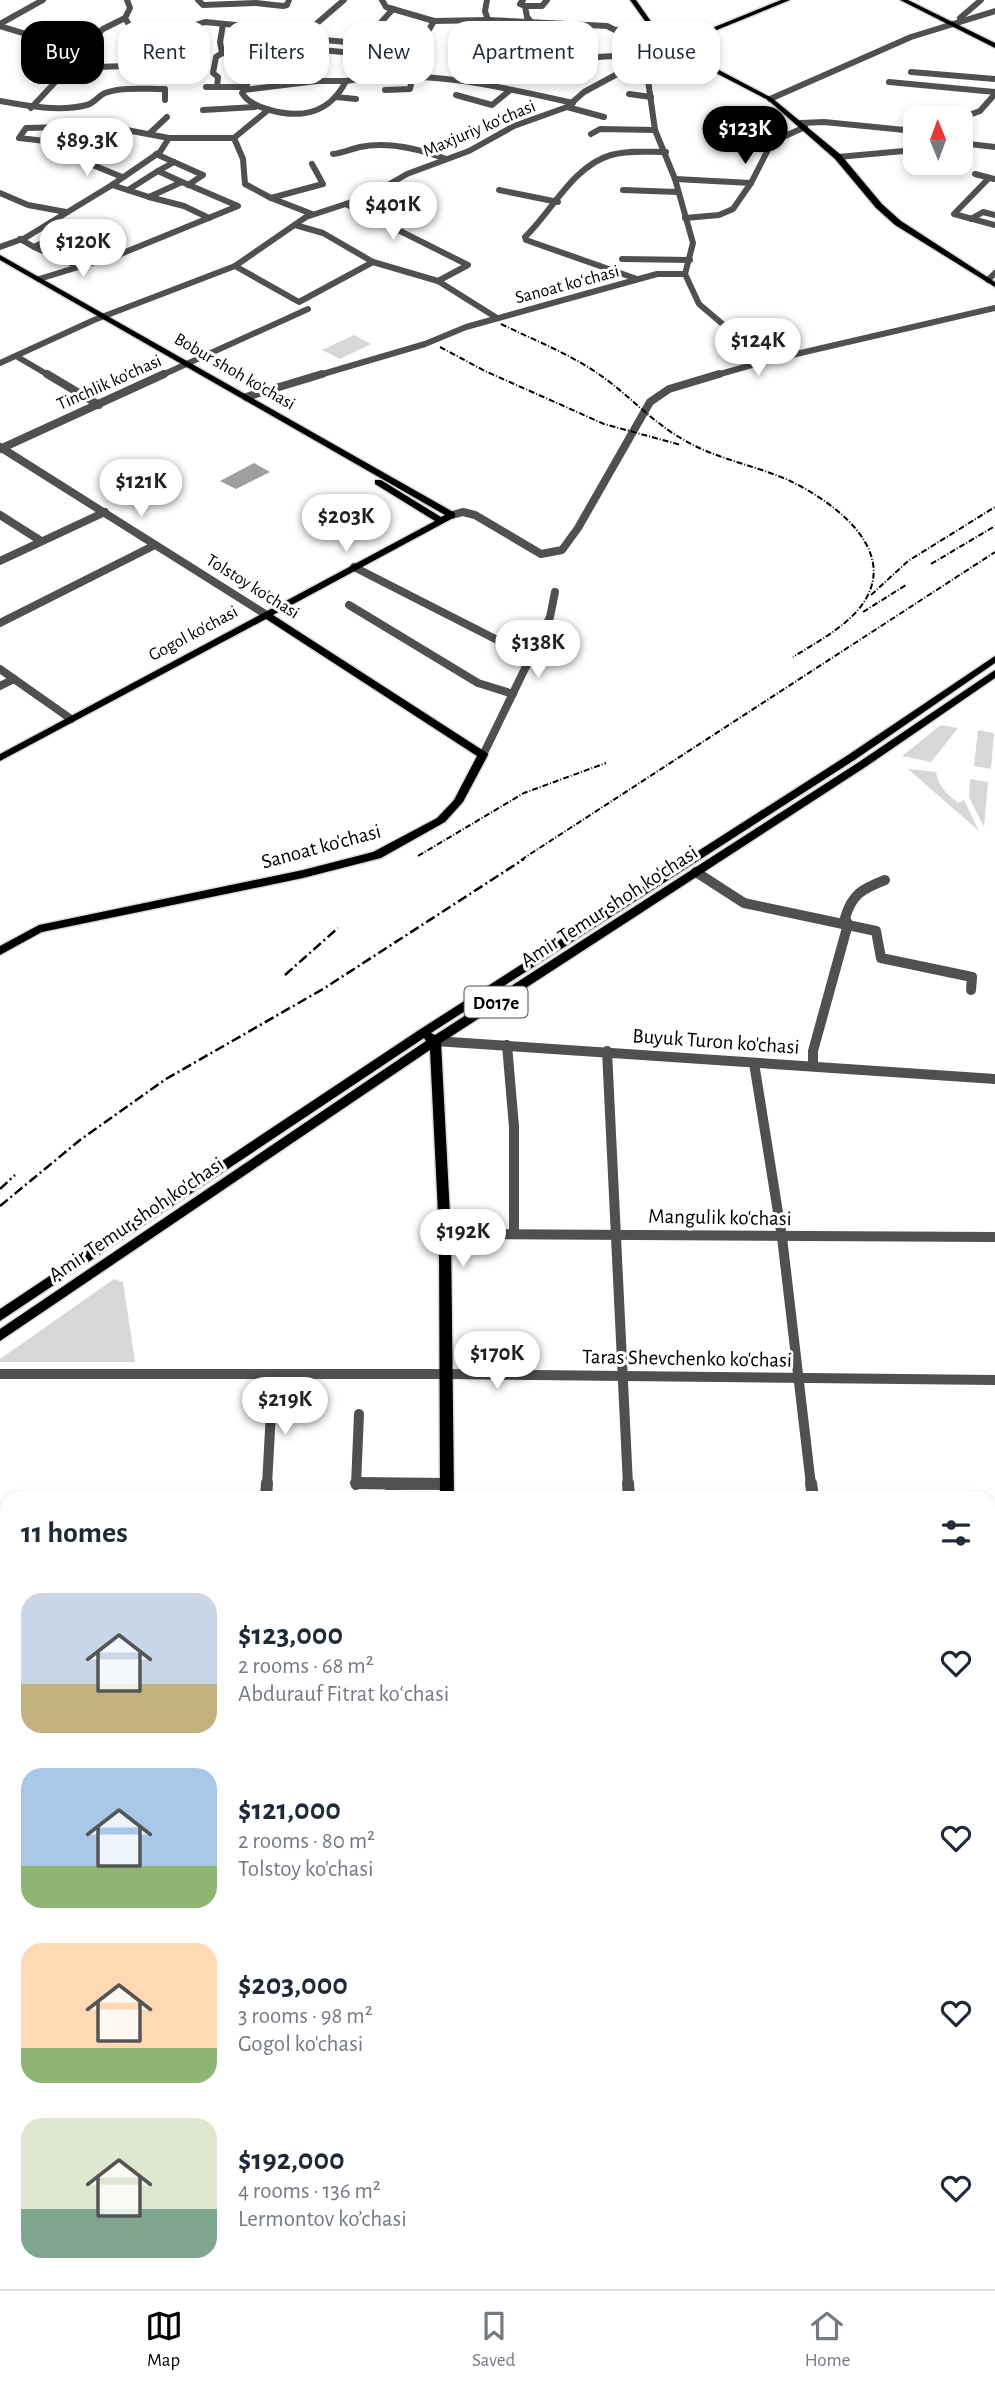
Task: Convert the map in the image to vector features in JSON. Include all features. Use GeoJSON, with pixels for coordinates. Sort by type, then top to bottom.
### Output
{"type":"FeatureCollection","features":[{"type":"Feature","properties":{"kind":"main road"},"geometry":{"type":"LineString","coordinates":[[633,0],[646,21]]}},
{"type":"Feature","properties":{"kind":"main road"},"geometry":{"type":"LineString","coordinates":[[720,21],[775,0]]}},
{"type":"Feature","properties":{"kind":"main road"},"geometry":{"type":"LineString","coordinates":[[720,23],[787,0]]}},
{"type":"Feature","properties":{"kind":"main road"},"geometry":{"type":"LineString","coordinates":[[903,0],[993,42]]}},
{"type":"Feature","properties":{"kind":"main road"},"geometry":{"type":"LineString","coordinates":[[914,0],[953,22]]}},
{"type":"Feature","properties":{"kind":"main road"},"geometry":{"type":"LineString","coordinates":[[720,73],[770,99],[838,157],[879,206],[898,223],[991,283]]}},
{"type":"Feature","properties":{"kind":"main road","name":"Bobur shoh ko'chasi"},"geometry":{"type":"LineString","coordinates":[[0,257],[370,473],[452,515]]}},
{"type":"Feature","properties":{"kind":"main road","name":"Bobur shoh ko'chasi"},"geometry":{"type":"LineString","coordinates":[[0,265],[94,320],[246,397],[370,473]]}},
{"type":"Feature","properties":{"kind":"main road","name":"Bobur shoh ko'chasi"},"geometry":{"type":"LineString","coordinates":[[393,485],[440,520]]}},
{"type":"Feature","properties":{"kind":"main road","name":"Gogol ko'chasi"},"geometry":{"type":"LineString","coordinates":[[0,758],[452,515]]}},
{"type":"Feature","properties":{"kind":"main road","name":"Tolstoy ko'chasi"},"geometry":{"type":"LineString","coordinates":[[265,614],[483,755]]}},
{"type":"Feature","properties":{"kind":"main road","name":"Amir Temur shoh ko'chasi"},"geometry":{"type":"LineString","coordinates":[[0,1316],[429,1037],[995,659]]}},
{"type":"Feature","properties":{"kind":"main road","name":"Amir Temur shoh ko'chasi"},"geometry":{"type":"LineString","coordinates":[[0,1336],[429,1037],[696,872],[863,764],[995,673]]}},
{"type":"Feature","properties":{"kind":"main road","name":"Sanoat ko'chasi"},"geometry":{"type":"LineString","coordinates":[[0,951],[39,929],[303,874],[377,855],[440,820],[457,802],[483,755]]}},
{"type":"Feature","properties":{"kind":"main road"},"geometry":{"type":"LineString","coordinates":[[852,757],[863,764]]}},
{"type":"Feature","properties":{"kind":"main road"},"geometry":{"type":"LineString","coordinates":[[429,1037],[445,1234],[447,1491]]}},
{"type":"Feature","properties":{"kind":"street"},"geometry":{"type":"LineString","coordinates":[[0,25],[43,0]]}},
{"type":"Feature","properties":{"kind":"street"},"geometry":{"type":"LineString","coordinates":[[104,28],[125,18],[130,8],[127,0]]}},
{"type":"Feature","properties":{"kind":"street"},"geometry":{"type":"LineString","coordinates":[[198,0],[203,5],[256,3],[283,6],[289,0]]}},
{"type":"Feature","properties":{"kind":"street"},"geometry":{"type":"LineString","coordinates":[[321,21],[344,0]]}},
{"type":"Feature","properties":{"kind":"street"},"geometry":{"type":"LineString","coordinates":[[382,0],[386,7],[434,21],[504,21]]}},
{"type":"Feature","properties":{"kind":"street"},"geometry":{"type":"LineString","coordinates":[[487,0],[485,11],[488,20]]}},
{"type":"Feature","properties":{"kind":"street"},"geometry":{"type":"LineString","coordinates":[[532,21],[527,17],[524,3],[542,6],[547,0]]}},
{"type":"Feature","properties":{"kind":"street"},"geometry":{"type":"LineString","coordinates":[[953,22],[981,0]]}},
{"type":"Feature","properties":{"kind":"street"},"geometry":{"type":"LineString","coordinates":[[382,21],[393,9]]}},
{"type":"Feature","properties":{"kind":"street"},"geometry":{"type":"LineString","coordinates":[[968,11],[977,16]]}},
{"type":"Feature","properties":{"kind":"street"},"geometry":{"type":"LineString","coordinates":[[770,99],[911,37],[995,11]]}},
{"type":"Feature","properties":{"kind":"street"},"geometry":{"type":"LineString","coordinates":[[125,18],[134,33],[140,35],[165,34],[205,22],[223,24],[220,42],[222,53],[215,60],[217,87]]}},
{"type":"Feature","properties":{"kind":"street"},"geometry":{"type":"LineString","coordinates":[[0,25],[21,32]]}},
{"type":"Feature","properties":{"kind":"street"},"geometry":{"type":"LineString","coordinates":[[911,72],[995,79]]}},
{"type":"Feature","properties":{"kind":"street"},"geometry":{"type":"LineString","coordinates":[[434,77],[509,90],[570,105],[604,117]]}},
{"type":"Feature","properties":{"kind":"street","name":"Maxjuriy koʻchasi"},"geometry":{"type":"LineString","coordinates":[[0,363],[94,320],[236,266],[313,214],[373,194],[407,174],[469,150],[514,126],[570,105],[584,92],[612,77]]}},
{"type":"Feature","properties":{"kind":"street"},"geometry":{"type":"LineString","coordinates":[[206,88],[343,81]]}},
{"type":"Feature","properties":{"kind":"street"},"geometry":{"type":"LineString","coordinates":[[889,82],[947,85],[995,93]]}},
{"type":"Feature","properties":{"kind":"street"},"geometry":{"type":"LineString","coordinates":[[31,108],[53,84]]}},
{"type":"Feature","properties":{"kind":"street"},"geometry":{"type":"LineString","coordinates":[[245,84],[244,100],[256,107],[309,114],[336,97],[344,84]]}},
{"type":"Feature","properties":{"kind":"street"},"geometry":{"type":"LineString","coordinates":[[385,90],[410,89],[412,84]]}},
{"type":"Feature","properties":{"kind":"street"},"geometry":{"type":"LineString","coordinates":[[649,84],[655,130],[666,152],[694,243],[685,274],[699,304],[766,361]]}},
{"type":"Feature","properties":{"kind":"street"},"geometry":{"type":"LineString","coordinates":[[0,101],[31,108],[89,105],[105,93],[151,89],[165,89],[165,100]]}},
{"type":"Feature","properties":{"kind":"street"},"geometry":{"type":"LineString","coordinates":[[456,95],[492,105],[509,90]]}},
{"type":"Feature","properties":{"kind":"street"},"geometry":{"type":"LineString","coordinates":[[973,114],[980,111],[995,93]]}},
{"type":"Feature","properties":{"kind":"street"},"geometry":{"type":"LineString","coordinates":[[629,94],[651,97]]}},
{"type":"Feature","properties":{"kind":"street"},"geometry":{"type":"LineString","coordinates":[[336,97],[356,99]]}},
{"type":"Feature","properties":{"kind":"street"},"geometry":{"type":"LineString","coordinates":[[203,110],[256,107]]}},
{"type":"Feature","properties":{"kind":"street"},"geometry":{"type":"LineString","coordinates":[[234,138],[239,131],[258,120],[268,110]]}},
{"type":"Feature","properties":{"kind":"street"},"geometry":{"type":"LineString","coordinates":[[149,134],[167,117]]}},
{"type":"Feature","properties":{"kind":"street"},"geometry":{"type":"LineString","coordinates":[[685,218],[719,215],[733,209],[751,183],[772,142],[803,125],[824,122],[903,132]]}},
{"type":"Feature","properties":{"kind":"street"},"geometry":{"type":"LineString","coordinates":[[54,142],[19,138],[26,128],[105,126],[169,138],[234,138]]}},
{"type":"Feature","properties":{"kind":"street"},"geometry":{"type":"LineString","coordinates":[[74,145],[81,127]]}},
{"type":"Feature","properties":{"kind":"street"},"geometry":{"type":"LineString","coordinates":[[591,134],[600,129],[655,130]]}},
{"type":"Feature","properties":{"kind":"street"},"geometry":{"type":"LineString","coordinates":[[0,247],[20,239],[111,185],[156,154],[169,138]]}},
{"type":"Feature","properties":{"kind":"street"},"geometry":{"type":"LineString","coordinates":[[234,138],[243,159],[245,184],[271,198],[313,214]]}},
{"type":"Feature","properties":{"kind":"street"},"geometry":{"type":"LineString","coordinates":[[973,144],[995,147]]}},
{"type":"Feature","properties":{"kind":"street"},"geometry":{"type":"LineString","coordinates":[[333,154],[360,147],[398,146],[423,150],[447,159]]}},
{"type":"Feature","properties":{"kind":"street"},"geometry":{"type":"LineString","coordinates":[[838,157],[903,151]]}},
{"type":"Feature","properties":{"kind":"street"},"geometry":{"type":"LineString","coordinates":[[61,152],[122,177]]}},
{"type":"Feature","properties":{"kind":"street"},"geometry":{"type":"LineString","coordinates":[[637,280],[525,239],[587,167],[603,158],[631,152],[666,152]]}},
{"type":"Feature","properties":{"kind":"street"},"geometry":{"type":"LineString","coordinates":[[149,197],[203,175],[156,154]]}},
{"type":"Feature","properties":{"kind":"street"},"geometry":{"type":"LineString","coordinates":[[128,190],[174,162]]}},
{"type":"Feature","properties":{"kind":"street"},"geometry":{"type":"LineString","coordinates":[[271,198],[323,184],[312,164]]}},
{"type":"Feature","properties":{"kind":"street"},"geometry":{"type":"LineString","coordinates":[[39,279],[96,264],[238,206],[158,171]]}},
{"type":"Feature","properties":{"kind":"street"},"geometry":{"type":"LineString","coordinates":[[975,174],[992,178]]}},
{"type":"Feature","properties":{"kind":"street"},"geometry":{"type":"LineString","coordinates":[[992,178],[954,214],[995,225]]}},
{"type":"Feature","properties":{"kind":"street"},"geometry":{"type":"LineString","coordinates":[[675,179],[751,183]]}},
{"type":"Feature","properties":{"kind":"street"},"geometry":{"type":"LineString","coordinates":[[111,185],[184,206],[209,218]]}},
{"type":"Feature","properties":{"kind":"street"},"geometry":{"type":"LineString","coordinates":[[499,190],[558,202]]}},
{"type":"Feature","properties":{"kind":"street"},"geometry":{"type":"LineString","coordinates":[[623,190],[677,192]]}},
{"type":"Feature","properties":{"kind":"street"},"geometry":{"type":"LineString","coordinates":[[0,193],[28,205],[67,212]]}},
{"type":"Feature","properties":{"kind":"street"},"geometry":{"type":"LineString","coordinates":[[346,204],[468,265],[438,281]]}},
{"type":"Feature","properties":{"kind":"street"},"geometry":{"type":"LineString","coordinates":[[971,219],[983,212],[995,215]]}},
{"type":"Feature","properties":{"kind":"street"},"geometry":{"type":"LineString","coordinates":[[57,218],[118,255]]}},
{"type":"Feature","properties":{"kind":"street"},"geometry":{"type":"LineString","coordinates":[[295,225],[323,233],[373,262],[438,281],[497,318]]}},
{"type":"Feature","properties":{"kind":"street"},"geometry":{"type":"LineString","coordinates":[[34,247],[74,227]]}},
{"type":"Feature","properties":{"kind":"street"},"geometry":{"type":"LineString","coordinates":[[20,239],[78,267]]}},
{"type":"Feature","properties":{"kind":"street"},"geometry":{"type":"LineString","coordinates":[[622,259],[690,260]]}},
{"type":"Feature","properties":{"kind":"street"},"geometry":{"type":"LineString","coordinates":[[236,266],[299,302],[373,262]]}},
{"type":"Feature","properties":{"kind":"street"},"geometry":{"type":"LineString","coordinates":[[991,283],[995,273]]}},
{"type":"Feature","properties":{"kind":"street","name":"Sanoat koʻchasi"},"geometry":{"type":"LineString","coordinates":[[246,397],[425,344],[497,318],[657,274],[685,274]]}},
{"type":"Feature","properties":{"kind":"street","name":"Tinchlik ko'chasi"},"geometry":{"type":"LineString","coordinates":[[1,448],[308,309],[299,302]]}},
{"type":"Feature","properties":{"kind":"street"},"geometry":{"type":"LineString","coordinates":[[558,560],[650,402],[669,389],[766,361],[995,308]]}},
{"type":"Feature","properties":{"kind":"street"},"geometry":{"type":"LineString","coordinates":[[16,356],[99,405]]}},
{"type":"Feature","properties":{"kind":"street","name":"Tolstoy ko'chasi"},"geometry":{"type":"LineString","coordinates":[[1,448],[265,614]]}},
{"type":"Feature","properties":{"kind":"street"},"geometry":{"type":"LineString","coordinates":[[0,561],[105,512]]}},
{"type":"Feature","properties":{"kind":"street"},"geometry":{"type":"LineString","coordinates":[[452,515],[463,512],[475,515],[541,554],[562,550]]}},
{"type":"Feature","properties":{"kind":"street"},"geometry":{"type":"LineString","coordinates":[[0,514],[41,541]]}},
{"type":"Feature","properties":{"kind":"street"},"geometry":{"type":"LineString","coordinates":[[0,623],[155,545]]}},
{"type":"Feature","properties":{"kind":"street"},"geometry":{"type":"LineString","coordinates":[[354,567],[513,648],[534,654]]}},
{"type":"Feature","properties":{"kind":"street","name":"Sanoat ko'chasi"},"geometry":{"type":"LineString","coordinates":[[483,755],[553,611],[555,592]]}},
{"type":"Feature","properties":{"kind":"street"},"geometry":{"type":"LineString","coordinates":[[349,605],[478,682],[513,694]]}},
{"type":"Feature","properties":{"kind":"street"},"geometry":{"type":"LineString","coordinates":[[0,669],[71,719]]}},
{"type":"Feature","properties":{"kind":"street"},"geometry":{"type":"LineString","coordinates":[[0,686],[14,679]]}},
{"type":"Feature","properties":{"kind":"street"},"geometry":{"type":"LineString","coordinates":[[696,872],[744,903],[878,932],[881,958],[972,978],[971,990]]}},
{"type":"Feature","properties":{"kind":"street"},"geometry":{"type":"LineString","coordinates":[[813,1065],[813,1051],[848,925],[845,918],[854,892],[886,880]]}},
{"type":"Feature","properties":{"kind":"street","name":"Buyuk Turon ko'chasi"},"geometry":{"type":"LineString","coordinates":[[429,1037],[507,1045],[995,1079]]}},
{"type":"Feature","properties":{"kind":"street"},"geometry":{"type":"LineString","coordinates":[[507,1045],[514,1127],[513,1234]]}},
{"type":"Feature","properties":{"kind":"street"},"geometry":{"type":"LineString","coordinates":[[607,1051],[629,1491]]}},
{"type":"Feature","properties":{"kind":"street"},"geometry":{"type":"LineString","coordinates":[[754,1063],[782,1237],[812,1491]]}},
{"type":"Feature","properties":{"kind":"street","name":"Mangulik ko'chasi"},"geometry":{"type":"LineString","coordinates":[[445,1234],[995,1237]]}},
{"type":"Feature","properties":{"kind":"street","name":"Taras Shevchenko ko'chasi"},"geometry":{"type":"LineString","coordinates":[[0,1374],[447,1374],[995,1380]]}},
{"type":"Feature","properties":{"kind":"street"},"geometry":{"type":"LineString","coordinates":[[266,1491],[272,1375]]}},
{"type":"Feature","properties":{"kind":"street"},"geometry":{"type":"LineString","coordinates":[[359,1414],[356,1485],[447,1491]]}},
{"type":"Feature","properties":{"kind":"shaded area"},"geometry":{"type":"Polygon","coordinates":[[[354,335],[371,344],[340,359],[322,350],[354,335]]]}},
{"type":"Feature","properties":{"kind":"shaded area"},"geometry":{"type":"Polygon","coordinates":[[[254,463],[270,472],[236,489],[220,481],[254,463]]]}},
{"type":"Feature","properties":{"kind":"shaded area"},"geometry":{"type":"Polygon","coordinates":[[[941,725],[958,728],[931,762],[902,756],[941,725]]]}},
{"type":"Feature","properties":{"kind":"shaded area"},"geometry":{"type":"Polygon","coordinates":[[[978,730],[994,733],[991,769],[974,766],[978,730]]]}},
{"type":"Feature","properties":{"kind":"shaded area"},"geometry":{"type":"Polygon","coordinates":[[[908,769],[936,772],[947,793],[958,803],[964,800],[979,831],[908,769]]]}},
{"type":"Feature","properties":{"kind":"shaded area"},"geometry":{"type":"Polygon","coordinates":[[[970,779],[988,782],[984,827],[969,797],[970,779]]]}},
{"type":"Feature","properties":{"kind":"shaded area"},"geometry":{"type":"Polygon","coordinates":[[[114,1279],[123,1282],[135,1362],[0,1362],[0,1359],[114,1279]]]}},
{"type":"Feature","properties":{"kind":"railway"},"geometry":{"type":"LineString","coordinates":[[501,324],[588,367],[662,425],[696,447],[788,480],[823,500],[855,528],[867,545],[873,563],[873,582],[864,602],[841,626],[793,657]]}},
{"type":"Feature","properties":{"kind":"railway"},"geometry":{"type":"LineString","coordinates":[[440,347],[485,371],[604,424],[681,445]]}},
{"type":"Feature","properties":{"kind":"railway"},"geometry":{"type":"LineString","coordinates":[[871,595],[908,561],[995,507]]}},
{"type":"Feature","properties":{"kind":"railway"},"geometry":{"type":"LineString","coordinates":[[931,564],[995,526]]}},
{"type":"Feature","properties":{"kind":"railway"},"geometry":{"type":"LineString","coordinates":[[521,860],[995,552]]}},
{"type":"Feature","properties":{"kind":"railway"},"geometry":{"type":"LineString","coordinates":[[863,612],[906,585]]}},
{"type":"Feature","properties":{"kind":"railway"},"geometry":{"type":"LineString","coordinates":[[418,856],[524,793],[606,763]]}},
{"type":"Feature","properties":{"kind":"railway"},"geometry":{"type":"LineString","coordinates":[[0,1206],[80,1140],[166,1079],[323,989],[524,859]]}},
{"type":"Feature","properties":{"kind":"railway"},"geometry":{"type":"LineString","coordinates":[[285,975],[338,928]]}},
{"type":"Feature","properties":{"kind":"railway"},"geometry":{"type":"LineString","coordinates":[[0,1189],[15,1175]]}}]}
